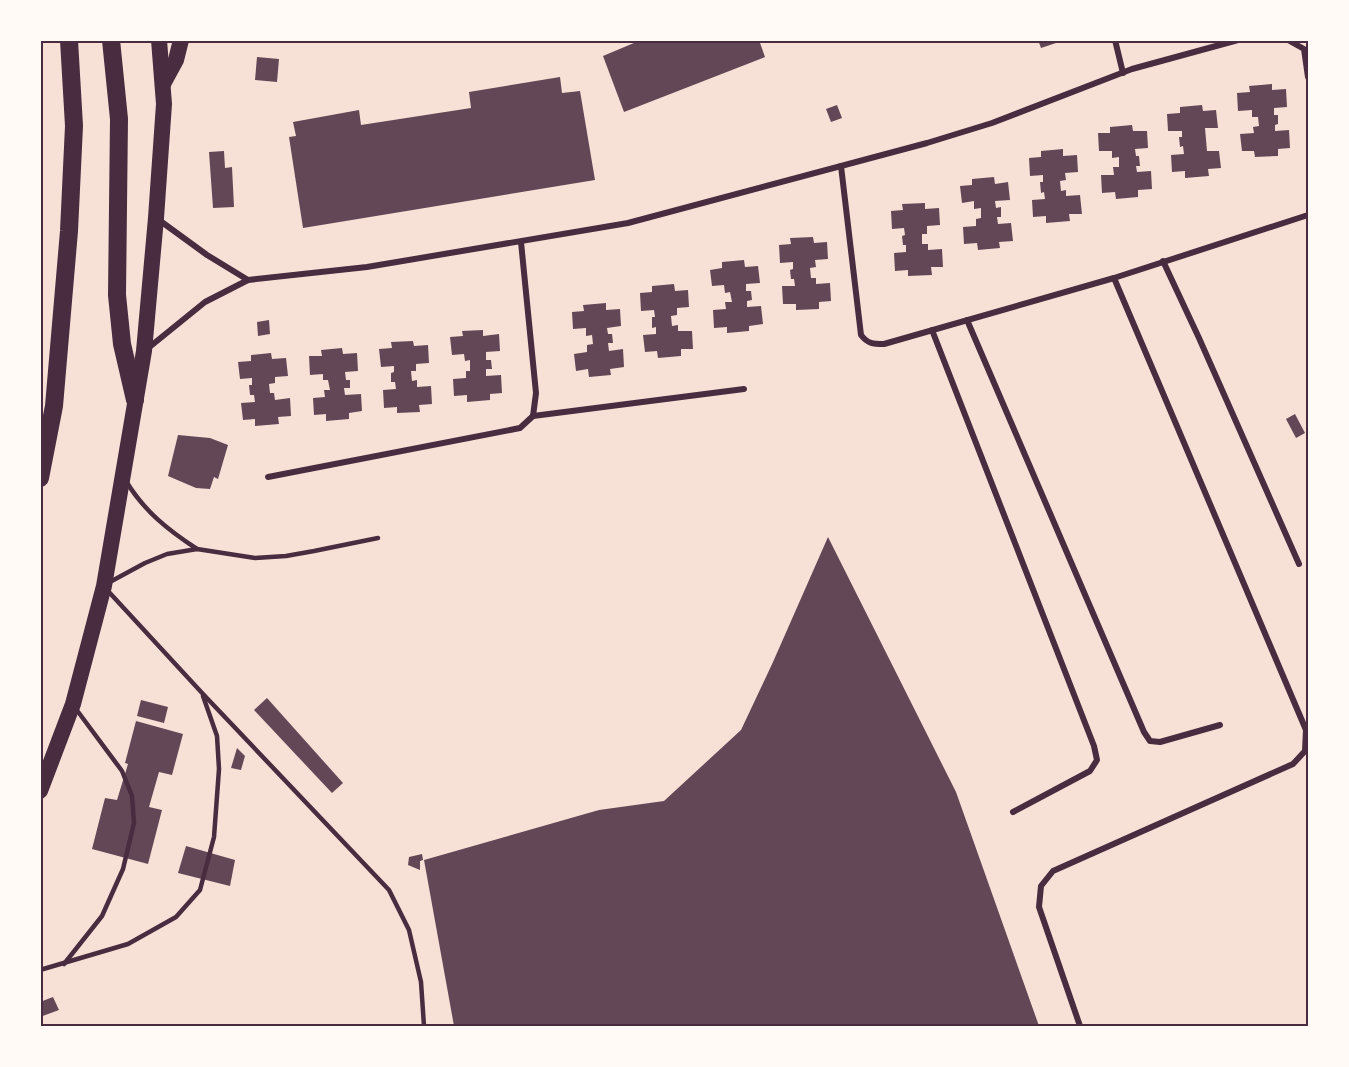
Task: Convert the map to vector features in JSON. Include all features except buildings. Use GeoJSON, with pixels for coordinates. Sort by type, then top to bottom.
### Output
{"type":"FeatureCollection","features":[{"type":"Feature","properties":{"kind":"highway"},"geometry":{"type":"LineString","coordinates":[[40,478],[54,406],[69,231],[74,126],[69,40]]}},
{"type":"Feature","properties":{"kind":"highway"},"geometry":{"type":"LineString","coordinates":[[111,40],[119,119],[117,295],[122,344],[135,400]]}},
{"type":"Feature","properties":{"kind":"highway"},"geometry":{"type":"LineString","coordinates":[[40,791],[72,704],[104,586],[144,351],[164,104],[159,40]]}},
{"type":"Feature","properties":{"kind":"highway"},"geometry":{"type":"LineString","coordinates":[[163,84],[177,60],[181,40]]}},
{"type":"Feature","properties":{"kind":"street"},"geometry":{"type":"LineString","coordinates":[[1115,40],[1123,73]]}},
{"type":"Feature","properties":{"kind":"street"},"geometry":{"type":"LineString","coordinates":[[144,351],[206,302],[248,280],[368,267],[628,223],[927,143],[992,123],[1123,73],[1238,40]]}},
{"type":"Feature","properties":{"kind":"street"},"geometry":{"type":"LineString","coordinates":[[1288,40],[1304,49],[1308,77]]}},
{"type":"Feature","properties":{"kind":"street"},"geometry":{"type":"LineString","coordinates":[[841,166],[861,335],[866,341],[876,344],[884,344],[1114,278],[1308,215]]}},
{"type":"Feature","properties":{"kind":"street"},"geometry":{"type":"LineString","coordinates":[[156,218],[207,255],[248,280]]}},
{"type":"Feature","properties":{"kind":"street"},"geometry":{"type":"LineString","coordinates":[[521,242],[536,393],[533,416]]}},
{"type":"Feature","properties":{"kind":"street"},"geometry":{"type":"LineString","coordinates":[[1163,261],[1299,564]]}},
{"type":"Feature","properties":{"kind":"street"},"geometry":{"type":"LineString","coordinates":[[1080,1026],[1039,907],[1041,886],[1053,871],[1293,764],[1305,751],[1306,730],[1114,278]]}},
{"type":"Feature","properties":{"kind":"street"},"geometry":{"type":"LineString","coordinates":[[967,320],[1144,732],[1150,741],[1160,742],[1220,724]]}},
{"type":"Feature","properties":{"kind":"street"},"geometry":{"type":"LineString","coordinates":[[932,330],[1094,746],[1097,760],[1090,771],[1013,812]]}},
{"type":"Feature","properties":{"kind":"street"},"geometry":{"type":"LineString","coordinates":[[268,477],[520,428],[533,416],[744,389]]}},
{"type":"Feature","properties":{"kind":"lane"},"geometry":{"type":"LineString","coordinates":[[123,475],[135,496],[150,513],[171,532],[197,549]]}},
{"type":"Feature","properties":{"kind":"lane"},"geometry":{"type":"LineString","coordinates":[[378,538],[285,556],[255,558],[197,549],[167,554],[145,563],[104,586],[389,890],[409,930],[421,982],[424,1026]]}},
{"type":"Feature","properties":{"kind":"lane"},"geometry":{"type":"LineString","coordinates":[[40,970],[128,944],[176,917],[200,890],[214,837],[219,770],[217,736],[203,694]]}},
{"type":"Feature","properties":{"kind":"lane"},"geometry":{"type":"LineString","coordinates":[[64,964],[102,916],[123,869],[134,823],[132,796],[122,771],[72,704]]}}]}
